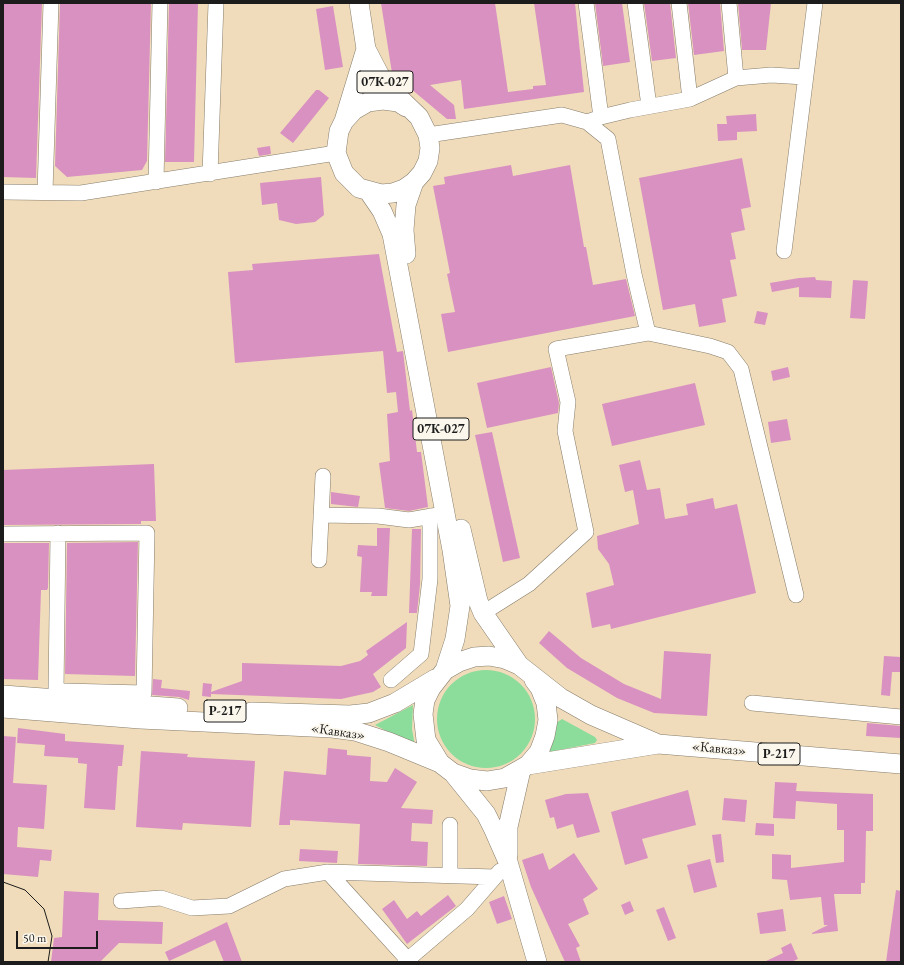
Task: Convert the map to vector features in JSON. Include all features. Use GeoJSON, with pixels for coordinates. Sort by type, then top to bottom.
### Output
{"type":"FeatureCollection","features":[{"type":"Feature","properties":{"kind":"main road","name":"07К-027"},"geometry":{"type":"LineString","coordinates":[[359,3],[366,49],[379,74],[419,117],[428,135],[430,148],[428,161],[414,182],[406,205],[404,230],[405,251],[468,562],[478,601],[484,613],[524,670]]}},
{"type":"Feature","properties":{"kind":"main road","name":"07К-027"},"geometry":{"type":"LineString","coordinates":[[366,49],[338,136],[336,153],[339,164],[347,177],[359,188],[369,192],[382,211],[392,234],[437,515],[460,606],[455,639],[442,674]]}},
{"type":"Feature","properties":{"kind":"main road"},"geometry":{"type":"LineString","coordinates":[[344,121],[354,110],[368,102],[383,100],[398,102],[412,110]]}},
{"type":"Feature","properties":{"kind":"main road"},"geometry":{"type":"LineString","coordinates":[[369,192],[381,194],[393,193],[404,189],[414,182]]}},
{"type":"Feature","properties":{"kind":"main road","name":"«Кавказ»"},"geometry":{"type":"LineString","coordinates":[[3,695],[225,712],[350,715],[369,713],[395,703],[459,662],[474,657],[489,656],[505,659],[524,670],[561,698],[591,716],[658,744]]}},
{"type":"Feature","properties":{"kind":"main road"},"geometry":{"type":"LineString","coordinates":[[508,862],[508,826],[524,768],[539,752],[545,736],[548,720],[546,703],[542,693],[524,670]]}},
{"type":"Feature","properties":{"kind":"main road"},"geometry":{"type":"LineString","coordinates":[[442,674],[425,700],[423,714],[426,740],[447,768],[486,814],[508,862],[537,962]]}},
{"type":"Feature","properties":{"kind":"main road","name":"«Кавказ»"},"geometry":{"type":"LineString","coordinates":[[3,708],[140,719],[332,728],[355,732],[389,742],[470,780],[487,781],[505,778],[524,768],[658,744],[901,764]]}},
{"type":"Feature","properties":{"kind":"street"},"geometry":{"type":"LineString","coordinates":[[45,192],[51,3]]}},
{"type":"Feature","properties":{"kind":"street"},"geometry":{"type":"LineString","coordinates":[[156,182],[160,3]]}},
{"type":"Feature","properties":{"kind":"street"},"geometry":{"type":"LineString","coordinates":[[210,174],[216,3]]}},
{"type":"Feature","properties":{"kind":"street"},"geometry":{"type":"LineString","coordinates":[[586,3],[594,120],[608,139],[634,274],[648,333]]}},
{"type":"Feature","properties":{"kind":"street"},"geometry":{"type":"LineString","coordinates":[[635,3],[649,106]]}},
{"type":"Feature","properties":{"kind":"street"},"geometry":{"type":"LineString","coordinates":[[679,3],[690,99]]}},
{"type":"Feature","properties":{"kind":"street"},"geometry":{"type":"LineString","coordinates":[[728,3],[736,78]]}},
{"type":"Feature","properties":{"kind":"street"},"geometry":{"type":"LineString","coordinates":[[784,251],[815,3]]}},
{"type":"Feature","properties":{"kind":"street"},"geometry":{"type":"LineString","coordinates":[[428,135],[562,115],[594,120],[649,106],[690,99],[736,78],[771,75],[806,77]]}},
{"type":"Feature","properties":{"kind":"street"},"geometry":{"type":"LineString","coordinates":[[3,192],[81,193],[210,174],[336,153]]}},
{"type":"Feature","properties":{"kind":"street"},"geometry":{"type":"LineString","coordinates":[[484,613],[529,584],[586,532],[565,430],[568,402],[556,349],[648,333],[710,346],[728,352],[741,369],[796,595]]}},
{"type":"Feature","properties":{"kind":"street"},"geometry":{"type":"LineString","coordinates":[[319,560],[323,476]]}},
{"type":"Feature","properties":{"kind":"street"},"geometry":{"type":"LineString","coordinates":[[321,516],[378,516],[409,520],[437,515],[421,654],[391,680]]}},
{"type":"Feature","properties":{"kind":"street"},"geometry":{"type":"LineString","coordinates":[[56,691],[58,533]]}},
{"type":"Feature","properties":{"kind":"street"},"geometry":{"type":"LineString","coordinates":[[3,534],[147,533],[144,693],[3,688]]}},
{"type":"Feature","properties":{"kind":"street"},"geometry":{"type":"LineString","coordinates":[[752,703],[901,717]]}},
{"type":"Feature","properties":{"kind":"street"},"geometry":{"type":"LineString","coordinates":[[450,825],[450,875]]}},
{"type":"Feature","properties":{"kind":"street"},"geometry":{"type":"LineString","coordinates":[[328,872],[407,961],[467,909],[508,862]]}},
{"type":"Feature","properties":{"kind":"street"},"geometry":{"type":"LineString","coordinates":[[121,902],[161,898],[192,908],[229,906],[284,879],[328,872],[495,877]]}},
{"type":"Feature","properties":{"kind":"green space"},"geometry":{"type":"Polygon","coordinates":[[[486,670],[505,674],[521,684],[531,700],[535,719],[531,738],[521,754],[505,764],[486,768],[467,764],[451,754],[441,738],[437,719],[441,700],[451,684],[467,674],[486,670]]]}},
{"type":"Feature","properties":{"kind":"green space"},"geometry":{"type":"Polygon","coordinates":[[[413,705],[412,729],[415,746],[375,725],[413,705]]]}},
{"type":"Feature","properties":{"kind":"green space"},"geometry":{"type":"Polygon","coordinates":[[[562,719],[595,737],[597,740],[595,743],[549,752],[556,723],[562,719]]]}},
{"type":"Feature","properties":{"kind":"building"},"geometry":{"type":"Polygon","coordinates":[[[3,3],[42,3],[36,178],[3,177],[3,3]]]}},
{"type":"Feature","properties":{"kind":"building"},"geometry":{"type":"Polygon","coordinates":[[[60,3],[151,3],[147,161],[142,170],[67,177],[55,166],[60,3]]]}},
{"type":"Feature","properties":{"kind":"building"},"geometry":{"type":"Polygon","coordinates":[[[169,3],[198,3],[194,162],[165,162],[169,3]]]}},
{"type":"Feature","properties":{"kind":"building"},"geometry":{"type":"Polygon","coordinates":[[[381,3],[495,3],[508,92],[533,89],[533,86],[546,85],[534,3],[575,3],[584,92],[464,109],[461,80],[430,85],[454,105],[456,119],[447,119],[392,73],[381,3]]]}},
{"type":"Feature","properties":{"kind":"building"},"geometry":{"type":"Polygon","coordinates":[[[595,3],[622,3],[630,62],[603,66],[595,3]]]}},
{"type":"Feature","properties":{"kind":"building"},"geometry":{"type":"Polygon","coordinates":[[[644,3],[670,3],[676,58],[652,61],[644,3]]]}},
{"type":"Feature","properties":{"kind":"building"},"geometry":{"type":"Polygon","coordinates":[[[688,3],[720,3],[724,51],[694,55],[688,3]]]}},
{"type":"Feature","properties":{"kind":"building"},"geometry":{"type":"Polygon","coordinates":[[[738,3],[771,3],[766,50],[742,50],[738,3]]]}},
{"type":"Feature","properties":{"kind":"building"},"geometry":{"type":"Polygon","coordinates":[[[333,6],[343,67],[325,70],[316,9],[333,6]]]}},
{"type":"Feature","properties":{"kind":"building"},"geometry":{"type":"Polygon","coordinates":[[[316,90],[319,90],[329,98],[293,143],[280,133],[316,90]]]}},
{"type":"Feature","properties":{"kind":"building"},"geometry":{"type":"Polygon","coordinates":[[[756,114],[757,131],[737,132],[737,140],[718,141],[717,124],[727,124],[726,116],[756,114]]]}},
{"type":"Feature","properties":{"kind":"building"},"geometry":{"type":"Polygon","coordinates":[[[270,146],[271,154],[259,156],[257,148],[270,146]]]}},
{"type":"Feature","properties":{"kind":"building"},"geometry":{"type":"Polygon","coordinates":[[[742,158],[751,207],[741,209],[745,230],[731,233],[736,259],[730,260],[737,296],[722,299],[726,322],[699,327],[695,304],[663,310],[639,178],[742,158]]]}},
{"type":"Feature","properties":{"kind":"building"},"geometry":{"type":"Polygon","coordinates":[[[511,165],[513,176],[570,165],[584,247],[586,247],[593,285],[626,279],[635,316],[448,352],[441,314],[455,312],[447,274],[450,273],[433,186],[445,184],[444,177],[511,165]]]}},
{"type":"Feature","properties":{"kind":"building"},"geometry":{"type":"Polygon","coordinates":[[[321,177],[324,215],[315,222],[296,224],[279,220],[277,203],[262,205],[260,183],[321,177]]]}},
{"type":"Feature","properties":{"kind":"building"},"geometry":{"type":"Polygon","coordinates":[[[379,254],[397,352],[403,351],[410,411],[412,410],[417,452],[421,452],[428,507],[409,511],[385,508],[379,463],[390,461],[387,414],[398,412],[396,392],[387,393],[383,351],[235,363],[228,272],[253,270],[252,264],[379,254]]]}},
{"type":"Feature","properties":{"kind":"building"},"geometry":{"type":"Polygon","coordinates":[[[815,277],[816,280],[832,281],[831,298],[799,297],[799,287],[772,292],[770,283],[815,277]]]}},
{"type":"Feature","properties":{"kind":"building"},"geometry":{"type":"Polygon","coordinates":[[[853,280],[868,281],[865,319],[850,318],[853,280]]]}},
{"type":"Feature","properties":{"kind":"building"},"geometry":{"type":"Polygon","coordinates":[[[757,311],[768,313],[765,325],[754,323],[757,311]]]}},
{"type":"Feature","properties":{"kind":"building"},"geometry":{"type":"Polygon","coordinates":[[[551,367],[559,403],[558,413],[487,428],[477,383],[551,367]]]}},
{"type":"Feature","properties":{"kind":"building"},"geometry":{"type":"Polygon","coordinates":[[[788,367],[790,377],[773,381],[771,371],[788,367]]]}},
{"type":"Feature","properties":{"kind":"building"},"geometry":{"type":"Polygon","coordinates":[[[695,383],[705,425],[612,446],[602,404],[695,383]]]}},
{"type":"Feature","properties":{"kind":"building"},"geometry":{"type":"Polygon","coordinates":[[[787,419],[791,440],[771,443],[768,422],[787,419]]]}},
{"type":"Feature","properties":{"kind":"building"},"geometry":{"type":"Polygon","coordinates":[[[492,432],[520,558],[503,562],[475,435],[492,432]]]}},
{"type":"Feature","properties":{"kind":"building"},"geometry":{"type":"Polygon","coordinates":[[[640,460],[647,490],[660,488],[665,519],[688,515],[686,504],[713,498],[715,509],[737,504],[756,593],[611,629],[610,624],[592,628],[586,593],[614,585],[609,564],[598,549],[597,536],[639,524],[633,490],[625,492],[619,465],[640,460]]]}},
{"type":"Feature","properties":{"kind":"building"},"geometry":{"type":"Polygon","coordinates":[[[154,464],[156,521],[141,521],[141,524],[3,525],[3,470],[154,464]]]}},
{"type":"Feature","properties":{"kind":"building"},"geometry":{"type":"Polygon","coordinates":[[[331,492],[360,496],[358,507],[331,504],[331,492]]]}},
{"type":"Feature","properties":{"kind":"building"},"geometry":{"type":"Polygon","coordinates":[[[377,528],[390,528],[387,596],[371,596],[372,592],[360,592],[362,557],[357,556],[358,545],[377,546],[377,528]]]}},
{"type":"Feature","properties":{"kind":"building"},"geometry":{"type":"Polygon","coordinates":[[[412,529],[421,529],[420,585],[417,613],[409,613],[412,529]]]}},
{"type":"Feature","properties":{"kind":"building"},"geometry":{"type":"Polygon","coordinates":[[[138,542],[135,676],[65,674],[67,543],[138,542]]]}},
{"type":"Feature","properties":{"kind":"building"},"geometry":{"type":"Polygon","coordinates":[[[3,543],[49,543],[48,588],[47,590],[41,590],[38,680],[3,679],[3,543]]]}},
{"type":"Feature","properties":{"kind":"building"},"geometry":{"type":"Polygon","coordinates":[[[407,622],[406,648],[373,674],[381,687],[373,692],[341,699],[211,694],[211,697],[202,696],[203,683],[212,684],[211,692],[242,681],[242,663],[341,666],[360,661],[368,655],[366,651],[407,622]]]}},
{"type":"Feature","properties":{"kind":"building"},"geometry":{"type":"Polygon","coordinates":[[[549,631],[581,658],[624,684],[661,699],[664,651],[711,654],[707,716],[654,713],[617,698],[567,668],[539,643],[549,631]]]}},
{"type":"Feature","properties":{"kind":"building"},"geometry":{"type":"Polygon","coordinates":[[[884,656],[901,657],[901,672],[892,672],[890,696],[881,695],[884,656]]]}},
{"type":"Feature","properties":{"kind":"building"},"geometry":{"type":"Polygon","coordinates":[[[153,679],[162,680],[161,688],[190,691],[189,700],[179,697],[152,695],[153,679]]]}},
{"type":"Feature","properties":{"kind":"building"},"geometry":{"type":"Polygon","coordinates":[[[867,723],[901,726],[901,738],[866,736],[867,723]]]}},
{"type":"Feature","properties":{"kind":"building"},"geometry":{"type":"Polygon","coordinates":[[[18,728],[65,734],[65,741],[124,745],[122,766],[118,766],[115,810],[84,808],[87,764],[78,763],[78,758],[44,756],[45,745],[17,743],[18,728]]]}},
{"type":"Feature","properties":{"kind":"building"},"geometry":{"type":"Polygon","coordinates":[[[3,736],[16,737],[13,783],[47,785],[44,829],[18,827],[17,847],[52,850],[51,861],[40,860],[38,877],[3,874],[3,736]]]}},
{"type":"Feature","properties":{"kind":"building"},"geometry":{"type":"Polygon","coordinates":[[[328,748],[347,750],[347,755],[371,757],[370,781],[387,782],[395,768],[417,782],[401,808],[433,810],[432,824],[412,823],[411,841],[428,842],[427,866],[358,864],[360,824],[290,820],[290,825],[279,825],[284,771],[326,775],[328,748]]]}},
{"type":"Feature","properties":{"kind":"building"},"geometry":{"type":"Polygon","coordinates":[[[141,751],[188,754],[187,757],[255,761],[251,827],[183,823],[182,830],[136,827],[141,751]]]}},
{"type":"Feature","properties":{"kind":"building"},"geometry":{"type":"Polygon","coordinates":[[[775,782],[797,783],[796,791],[873,794],[873,831],[866,831],[865,883],[861,883],[861,894],[834,894],[838,931],[812,934],[828,925],[824,925],[821,897],[790,900],[787,880],[772,879],[772,854],[791,855],[791,868],[844,862],[844,830],[837,830],[837,804],[796,801],[795,819],[773,818],[775,782]]]}},
{"type":"Feature","properties":{"kind":"building"},"geometry":{"type":"Polygon","coordinates":[[[688,790],[696,825],[642,839],[648,858],[625,865],[611,812],[688,790]]]}},
{"type":"Feature","properties":{"kind":"building"},"geometry":{"type":"Polygon","coordinates":[[[588,793],[600,832],[577,838],[573,824],[557,829],[554,817],[550,818],[545,800],[566,794],[588,793]]]}},
{"type":"Feature","properties":{"kind":"building"},"geometry":{"type":"Polygon","coordinates":[[[724,798],[747,800],[745,822],[722,820],[724,798]]]}},
{"type":"Feature","properties":{"kind":"building"},"geometry":{"type":"Polygon","coordinates":[[[756,823],[774,824],[774,836],[755,835],[756,823]]]}},
{"type":"Feature","properties":{"kind":"building"},"geometry":{"type":"Polygon","coordinates":[[[721,834],[724,862],[716,863],[712,835],[721,834]]]}},
{"type":"Feature","properties":{"kind":"building"},"geometry":{"type":"Polygon","coordinates":[[[300,849],[338,851],[337,863],[299,861],[300,849]]]}},
{"type":"Feature","properties":{"kind":"building"},"geometry":{"type":"Polygon","coordinates":[[[543,853],[549,870],[574,853],[598,889],[583,899],[589,914],[568,924],[580,946],[576,948],[581,962],[565,962],[531,887],[522,860],[543,853]]]}},
{"type":"Feature","properties":{"kind":"building"},"geometry":{"type":"Polygon","coordinates":[[[710,859],[717,887],[694,893],[687,865],[710,859]]]}},
{"type":"Feature","properties":{"kind":"building"},"geometry":{"type":"Polygon","coordinates":[[[896,890],[901,891],[901,962],[886,962],[896,890]]]}},
{"type":"Feature","properties":{"kind":"building"},"geometry":{"type":"Polygon","coordinates":[[[64,891],[99,893],[98,920],[163,922],[162,944],[119,943],[100,962],[51,962],[54,938],[62,937],[64,891]]]}},
{"type":"Feature","properties":{"kind":"building"},"geometry":{"type":"Polygon","coordinates":[[[448,895],[456,906],[407,944],[382,909],[394,900],[407,919],[417,911],[421,916],[448,895]]]}},
{"type":"Feature","properties":{"kind":"building"},"geometry":{"type":"Polygon","coordinates":[[[504,896],[512,919],[497,924],[489,902],[504,896]]]}},
{"type":"Feature","properties":{"kind":"building"},"geometry":{"type":"Polygon","coordinates":[[[630,901],[634,911],[625,915],[621,905],[630,901]]]}},
{"type":"Feature","properties":{"kind":"building"},"geometry":{"type":"Polygon","coordinates":[[[664,907],[676,938],[668,941],[656,910],[664,907]]]}},
{"type":"Feature","properties":{"kind":"building"},"geometry":{"type":"Polygon","coordinates":[[[783,909],[786,931],[760,934],[757,913],[783,909]]]}},
{"type":"Feature","properties":{"kind":"building"},"geometry":{"type":"Polygon","coordinates":[[[227,922],[242,962],[224,962],[215,940],[169,961],[165,952],[227,922]]]}},
{"type":"Feature","properties":{"kind":"building"},"geometry":{"type":"Polygon","coordinates":[[[791,943],[798,959],[791,962],[764,962],[783,953],[781,948],[791,943]]]}},
{"type":"Feature","properties":{"kind":"tram line"},"geometry":{"type":"LineString","coordinates":[[3,882],[25,890],[44,909],[52,936],[48,962]]}}]}
